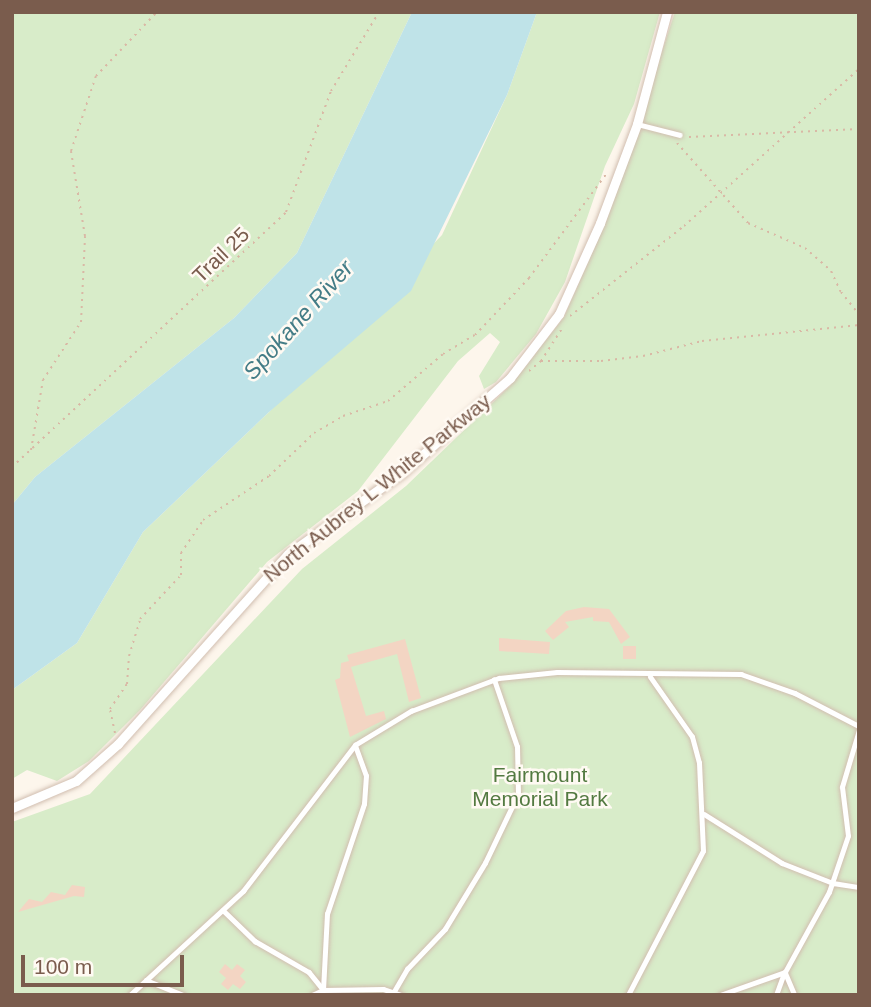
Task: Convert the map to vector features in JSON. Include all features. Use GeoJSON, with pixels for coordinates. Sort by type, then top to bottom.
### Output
{"type":"FeatureCollection","features":[{"type":"Feature","properties":{"kind":"street","name":"North Aubrey L White Parkway"},"geometry":{"type":"LineString","coordinates":[[12,808],[76,781],[118,744],[288,554],[403,472],[510,379],[559,314],[600,223],[638,124],[667,12]]}},
{"type":"Feature","properties":{"kind":"lane"},"geometry":{"type":"LineString","coordinates":[[638,124],[680,135]]}},
{"type":"Feature","properties":{"kind":"lane"},"geometry":{"type":"LineString","coordinates":[[130,995],[243,891],[355,745],[411,711],[494,680],[557,672],[649,676],[741,674],[795,693],[859,728],[842,787],[848,836],[833,883],[785,972],[776,995]]}},
{"type":"Feature","properties":{"kind":"lane"},"geometry":{"type":"LineString","coordinates":[[628,995],[703,851],[703,814],[692,737],[649,676]]}},
{"type":"Feature","properties":{"kind":"lane"},"geometry":{"type":"LineString","coordinates":[[392,993],[445,929],[485,863],[518,794],[516,747],[494,680]]}},
{"type":"Feature","properties":{"kind":"lane"},"geometry":{"type":"LineString","coordinates":[[323,990],[327,915],[364,804],[366,776],[355,745]]}},
{"type":"Feature","properties":{"kind":"lane"},"geometry":{"type":"LineString","coordinates":[[703,814],[782,863],[833,883],[859,887]]}},
{"type":"Feature","properties":{"kind":"lane"},"geometry":{"type":"LineString","coordinates":[[223,910],[255,940],[309,972],[323,990]]}},
{"type":"Feature","properties":{"kind":"lane"},"geometry":{"type":"LineString","coordinates":[[720,995],[785,972]]}},
{"type":"Feature","properties":{"kind":"lane"},"geometry":{"type":"LineString","coordinates":[[785,972],[795,995]]}},
{"type":"Feature","properties":{"kind":"lane"},"geometry":{"type":"LineString","coordinates":[[146,980],[183,995]]}},
{"type":"Feature","properties":{"kind":"lane"},"geometry":{"type":"LineString","coordinates":[[312,995],[323,990],[402,995]]}},
{"type":"Feature","properties":{"kind":"path"},"geometry":{"type":"LineString","coordinates":[[31,451],[43,380],[81,322],[85,236],[71,151],[96,76],[157,12]]}},
{"type":"Feature","properties":{"kind":"path","name":"Trail 25"},"geometry":{"type":"LineString","coordinates":[[12,467],[286,212],[331,91],[379,12]]}},
{"type":"Feature","properties":{"kind":"path"},"geometry":{"type":"LineString","coordinates":[[554,341],[569,317],[592,304],[859,69]]}},
{"type":"Feature","properties":{"kind":"path"},"geometry":{"type":"LineString","coordinates":[[680,135],[859,129]]}},
{"type":"Feature","properties":{"kind":"path"},"geometry":{"type":"LineString","coordinates":[[672,132],[682,152],[748,223],[805,248],[831,271],[841,292],[859,314]]}},
{"type":"Feature","properties":{"kind":"path"},"geometry":{"type":"LineString","coordinates":[[118,744],[110,709],[127,684],[129,656],[140,619],[181,575],[181,553],[203,520],[269,476],[314,433],[343,416],[388,401],[443,354],[475,334],[536,269],[609,170]]}},
{"type":"Feature","properties":{"kind":"path"},"geometry":{"type":"LineString","coordinates":[[541,361],[632,358],[702,341],[859,326]]}},
{"type":"Feature","properties":{"kind":"green space"},"geometry":{"type":"Polygon","coordinates":[[[12,12],[412,12],[297,253],[234,318],[35,477],[12,505],[12,12]]]}},
{"type":"Feature","properties":{"kind":"green space"},"geometry":{"type":"Polygon","coordinates":[[[537,12],[660,12],[634,104],[605,166],[565,282],[536,334],[496,382],[484,389],[479,376],[500,342],[490,333],[458,361],[358,491],[267,562],[140,710],[89,761],[57,781],[27,770],[12,779],[12,690],[77,643],[143,532],[269,412],[442,235],[507,95],[537,12]]]}},
{"type":"Feature","properties":{"kind":"green space","name":"Fairmount Memorial Park"},"geometry":{"type":"Polygon","coordinates":[[[675,12],[859,12],[859,995],[12,995],[12,822],[90,794],[302,569],[406,486],[511,385],[564,317],[606,221],[675,12]]]}},
{"type":"Feature","properties":{"kind":"water","name":"Spokane River"},"geometry":{"type":"Polygon","coordinates":[[[412,12],[537,12],[507,95],[411,291],[269,412],[143,532],[77,643],[12,690],[12,505],[35,477],[234,318],[297,253],[412,12]]]}},
{"type":"Feature","properties":{"kind":"building"},"geometry":{"type":"Polygon","coordinates":[[[584,607],[609,609],[630,637],[621,644],[609,622],[593,621],[593,617],[565,622],[569,627],[553,640],[545,631],[566,611],[584,607]]]}},
{"type":"Feature","properties":{"kind":"building"},"geometry":{"type":"Polygon","coordinates":[[[499,638],[550,642],[549,654],[499,651],[499,638]]]}},
{"type":"Feature","properties":{"kind":"building"},"geometry":{"type":"Polygon","coordinates":[[[405,639],[421,698],[409,702],[397,654],[351,667],[366,716],[384,711],[386,719],[350,737],[335,680],[340,678],[341,663],[349,661],[347,655],[405,639]]]}},
{"type":"Feature","properties":{"kind":"building"},"geometry":{"type":"Polygon","coordinates":[[[623,646],[636,646],[636,659],[623,659],[623,646]]]}},
{"type":"Feature","properties":{"kind":"building"},"geometry":{"type":"Polygon","coordinates":[[[72,885],[85,887],[84,897],[74,896],[18,912],[29,899],[42,902],[51,892],[65,895],[72,885]]]}},
{"type":"Feature","properties":{"kind":"building"},"geometry":{"type":"Polygon","coordinates":[[[225,964],[232,970],[237,964],[245,970],[240,976],[246,982],[240,989],[233,984],[228,990],[221,984],[226,978],[219,972],[225,964]]]}}]}
